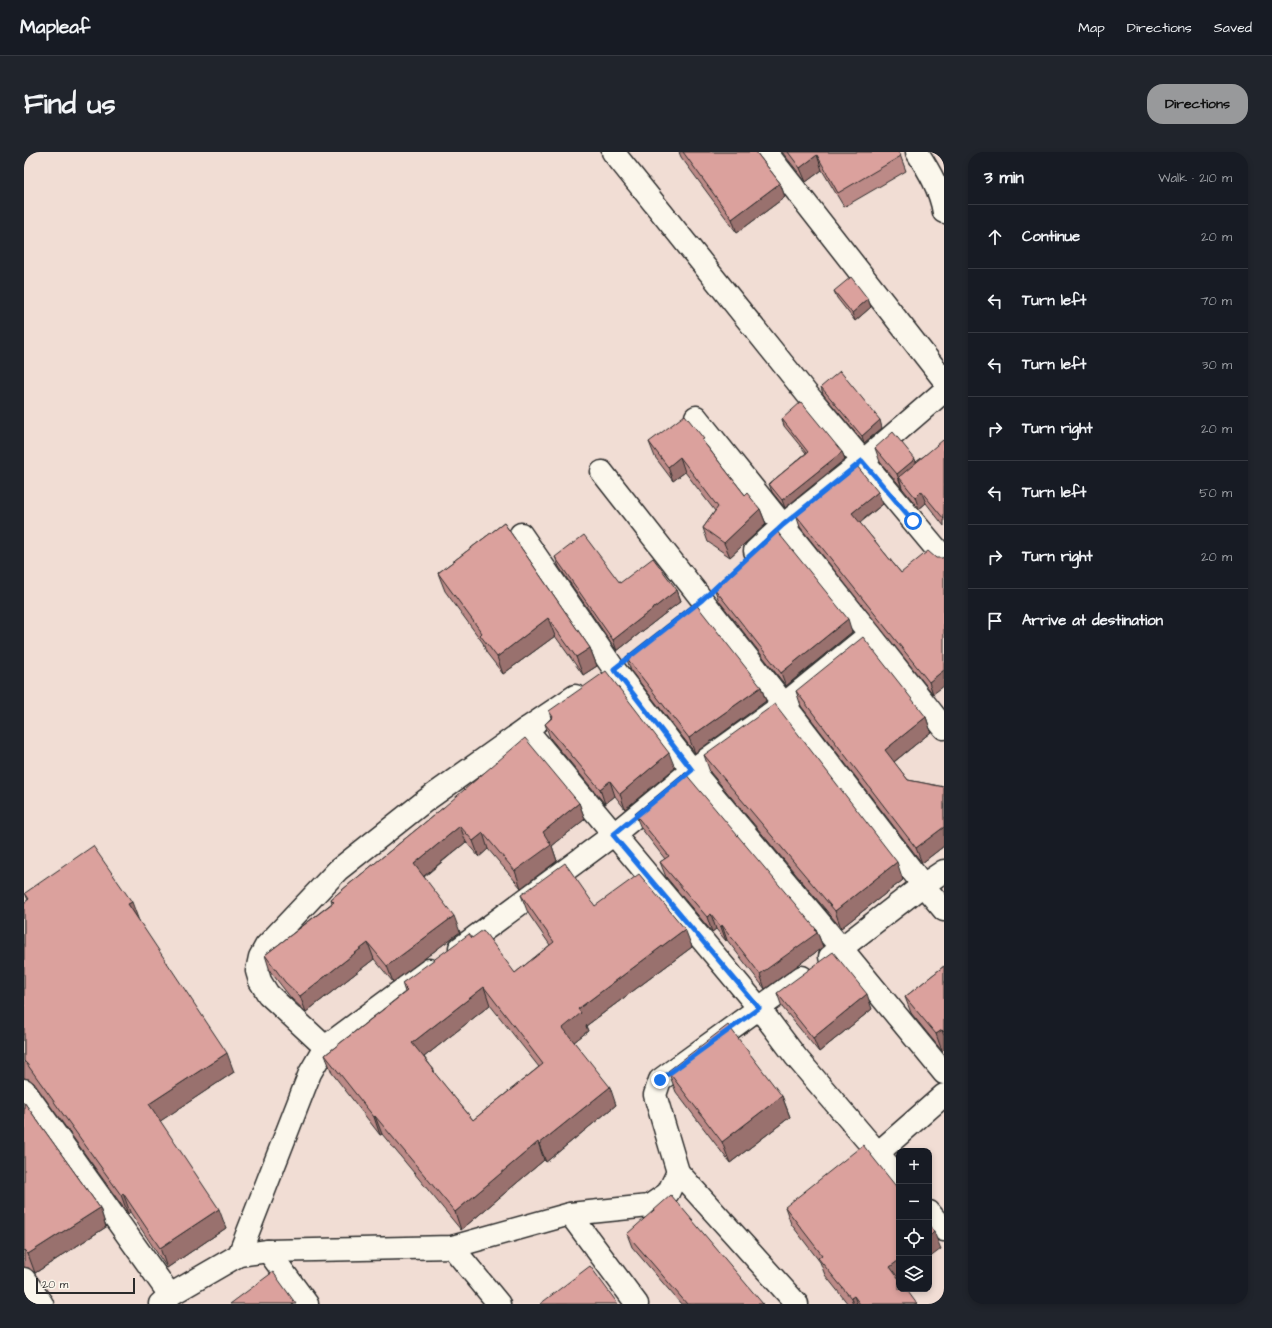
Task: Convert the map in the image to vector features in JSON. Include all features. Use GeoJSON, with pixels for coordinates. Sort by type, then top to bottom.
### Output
{"type":"FeatureCollection","features":[{"type":"Feature","properties":{"kind":"street"},"geometry":{"type":"LineString","coordinates":[[613,152],[807,394],[944,558]]}},
{"type":"Feature","properties":{"kind":"street"},"geometry":{"type":"LineString","coordinates":[[766,152],[944,380]]}},
{"type":"Feature","properties":{"kind":"street"},"geometry":{"type":"LineString","coordinates":[[917,152],[930,173],[941,197],[944,212]]}},
{"type":"Feature","properties":{"kind":"street"},"geometry":{"type":"LineString","coordinates":[[742,563],[783,525],[862,461],[944,391]]}},
{"type":"Feature","properties":{"kind":"street"},"geometry":{"type":"LineString","coordinates":[[696,417],[944,728]]}},
{"type":"Feature","properties":{"kind":"street"},"geometry":{"type":"LineString","coordinates":[[602,472],[944,910]]}},
{"type":"Feature","properties":{"kind":"street"},"geometry":{"type":"LineString","coordinates":[[521,534],[614,669],[692,770],[944,1073]]}},
{"type":"Feature","properties":{"kind":"street"},"geometry":{"type":"LineString","coordinates":[[684,614],[719,584]]}},
{"type":"Feature","properties":{"kind":"street"},"geometry":{"type":"LineString","coordinates":[[239,1255],[310,1073],[324,1047],[613,835],[692,770],[784,704],[870,634]]}},
{"type":"Feature","properties":{"kind":"street"},"geometry":{"type":"LineString","coordinates":[[324,1047],[268,994],[260,981],[257,971],[260,957],[266,946],[338,870],[425,801],[632,655]]}},
{"type":"Feature","properties":{"kind":"street"},"geometry":{"type":"LineString","coordinates":[[526,729],[759,1008],[796,1057],[896,1174]]}},
{"type":"Feature","properties":{"kind":"street"},"geometry":{"type":"LineString","coordinates":[[797,1304],[678,1172],[655,1095],[660,1080],[842,949],[923,885],[944,871]]}},
{"type":"Feature","properties":{"kind":"street"},"geometry":{"type":"LineString","coordinates":[[24,1090],[165,1300],[239,1255],[268,1251],[452,1247],[570,1214],[649,1206],[668,1193],[678,1172]]}},
{"type":"Feature","properties":{"kind":"street"},"geometry":{"type":"LineString","coordinates":[[878,1153],[944,1095]]}},
{"type":"Feature","properties":{"kind":"street"},"geometry":{"type":"LineString","coordinates":[[570,1214],[638,1304]]}},
{"type":"Feature","properties":{"kind":"street"},"geometry":{"type":"LineString","coordinates":[[932,1216],[944,1230]]}},
{"type":"Feature","properties":{"kind":"street"},"geometry":{"type":"LineString","coordinates":[[452,1247],[499,1304]]}},
{"type":"Feature","properties":{"kind":"street"},"geometry":{"type":"LineString","coordinates":[[268,1251],[307,1304]]}},
{"type":"Feature","properties":{"kind":"street"},"geometry":{"type":"LineString","coordinates":[[24,1279],[42,1304]]}},
{"type":"Feature","properties":{"kind":"building"},"geometry":{"type":"Polygon","coordinates":[[[683,152],[756,152],[780,183],[732,219],[683,152]]]}},
{"type":"Feature","properties":{"kind":"building"},"geometry":{"type":"Polygon","coordinates":[[[788,152],[898,152],[901,156],[838,193],[817,155],[800,168],[788,152]]]}},
{"type":"Feature","properties":{"kind":"building"},"geometry":{"type":"Polygon","coordinates":[[[851,277],[868,299],[852,313],[834,291],[851,277]]]}},
{"type":"Feature","properties":{"kind":"building"},"geometry":{"type":"Polygon","coordinates":[[[840,371],[880,420],[862,436],[821,387],[840,371]]]}},
{"type":"Feature","properties":{"kind":"building"},"geometry":{"type":"Polygon","coordinates":[[[801,402],[842,452],[782,500],[769,484],[808,452],[782,419],[801,402]]]}},
{"type":"Feature","properties":{"kind":"building"},"geometry":{"type":"Polygon","coordinates":[[[685,415],[704,439],[702,440],[745,495],[747,493],[760,509],[724,543],[703,528],[718,507],[680,457],[668,467],[649,442],[685,415]]]}},
{"type":"Feature","properties":{"kind":"building"},"geometry":{"type":"Polygon","coordinates":[[[893,432],[915,459],[897,474],[875,448],[893,432]]]}},
{"type":"Feature","properties":{"kind":"building"},"geometry":{"type":"Polygon","coordinates":[[[943,440],[944,519],[921,491],[915,497],[899,477],[943,440]]]}},
{"type":"Feature","properties":{"kind":"building"},"geometry":{"type":"Polygon","coordinates":[[[857,466],[878,492],[852,513],[901,573],[928,551],[936,558],[944,557],[944,670],[929,682],[796,515],[857,466]]]}},
{"type":"Feature","properties":{"kind":"building"},"geometry":{"type":"Polygon","coordinates":[[[504,523],[590,648],[576,657],[548,618],[497,657],[480,635],[482,633],[438,573],[504,523]]]}},
{"type":"Feature","properties":{"kind":"building"},"geometry":{"type":"Polygon","coordinates":[[[776,530],[848,619],[781,673],[714,588],[776,530]]]}},
{"type":"Feature","properties":{"kind":"building"},"geometry":{"type":"Polygon","coordinates":[[[584,535],[620,583],[653,558],[677,590],[613,640],[555,557],[584,535]]]}},
{"type":"Feature","properties":{"kind":"building"},"geometry":{"type":"Polygon","coordinates":[[[695,603],[761,687],[689,738],[626,657],[695,603]]]}},
{"type":"Feature","properties":{"kind":"building"},"geometry":{"type":"Polygon","coordinates":[[[863,637],[926,717],[885,750],[908,780],[944,787],[944,827],[916,848],[796,691],[863,637]]]}},
{"type":"Feature","properties":{"kind":"building"},"geometry":{"type":"Polygon","coordinates":[[[606,671],[669,753],[620,794],[610,781],[600,789],[545,724],[553,717],[549,711],[606,671]]]}},
{"type":"Feature","properties":{"kind":"building"},"geometry":{"type":"Polygon","coordinates":[[[775,704],[897,862],[835,911],[704,755],[775,704]]]}},
{"type":"Feature","properties":{"kind":"building"},"geometry":{"type":"Polygon","coordinates":[[[525,738],[579,803],[543,832],[551,845],[515,871],[483,833],[473,841],[460,826],[414,864],[454,916],[387,966],[368,943],[300,996],[285,982],[265,955],[334,902],[331,899],[444,807],[525,738]]]}},
{"type":"Feature","properties":{"kind":"building"},"geometry":{"type":"Polygon","coordinates":[[[685,773],[816,929],[815,930],[817,933],[760,974],[722,925],[721,927],[711,914],[707,917],[660,862],[669,856],[635,814],[685,773]]]}},
{"type":"Feature","properties":{"kind":"building"},"geometry":{"type":"Polygon","coordinates":[[[93,846],[132,902],[128,904],[227,1053],[149,1104],[219,1209],[160,1248],[123,1193],[121,1195],[24,1061],[24,903],[29,899],[25,893],[93,846]]]}},
{"type":"Feature","properties":{"kind":"building"},"geometry":{"type":"Polygon","coordinates":[[[565,863],[595,906],[639,874],[685,929],[578,1009],[581,1013],[563,1028],[610,1087],[539,1144],[538,1142],[455,1212],[375,1116],[374,1117],[325,1055],[407,991],[402,983],[469,934],[472,938],[483,930],[515,973],[554,942],[521,895],[565,863]],[[484,987],[412,1043],[473,1120],[543,1064],[484,987]]]}},
{"type":"Feature","properties":{"kind":"building"},"geometry":{"type":"Polygon","coordinates":[[[833,952],[867,994],[813,1038],[777,993],[833,952]]]}},
{"type":"Feature","properties":{"kind":"building"},"geometry":{"type":"Polygon","coordinates":[[[944,966],[944,1032],[942,1030],[936,1034],[905,997],[944,966]]]}},
{"type":"Feature","properties":{"kind":"building"},"geometry":{"type":"Polygon","coordinates":[[[728,1025],[782,1096],[722,1142],[668,1071],[728,1025]]]}},
{"type":"Feature","properties":{"kind":"building"},"geometry":{"type":"Polygon","coordinates":[[[24,1102],[100,1208],[28,1254],[24,1250],[24,1102]]]}},
{"type":"Feature","properties":{"kind":"building"},"geometry":{"type":"Polygon","coordinates":[[[863,1145],[896,1186],[896,1262],[890,1267],[896,1275],[896,1292],[908,1292],[917,1304],[860,1304],[854,1296],[851,1298],[818,1258],[822,1255],[785,1207],[863,1145]]]}},
{"type":"Feature","properties":{"kind":"building"},"geometry":{"type":"Polygon","coordinates":[[[671,1195],[763,1304],[687,1304],[627,1234],[671,1195]]]}},
{"type":"Feature","properties":{"kind":"building"},"geometry":{"type":"Polygon","coordinates":[[[590,1266],[618,1304],[540,1304],[590,1266]]]}},
{"type":"Feature","properties":{"kind":"building"},"geometry":{"type":"Polygon","coordinates":[[[273,1272],[296,1304],[230,1304],[273,1272]]]}},
{"type":"Feature","properties":{"kind":"building"},"geometry":{"type":"Polygon","coordinates":[[[24,1293],[32,1304],[24,1304],[24,1293]]]}},
{"type":"Feature","properties":{"kind":"route"},"geometry":{"type":"LineString","coordinates":[[660,1080],[759,1008],[613,835],[692,770],[614,669],[702,600],[783,525],[862,461],[913,521]]}}]}
